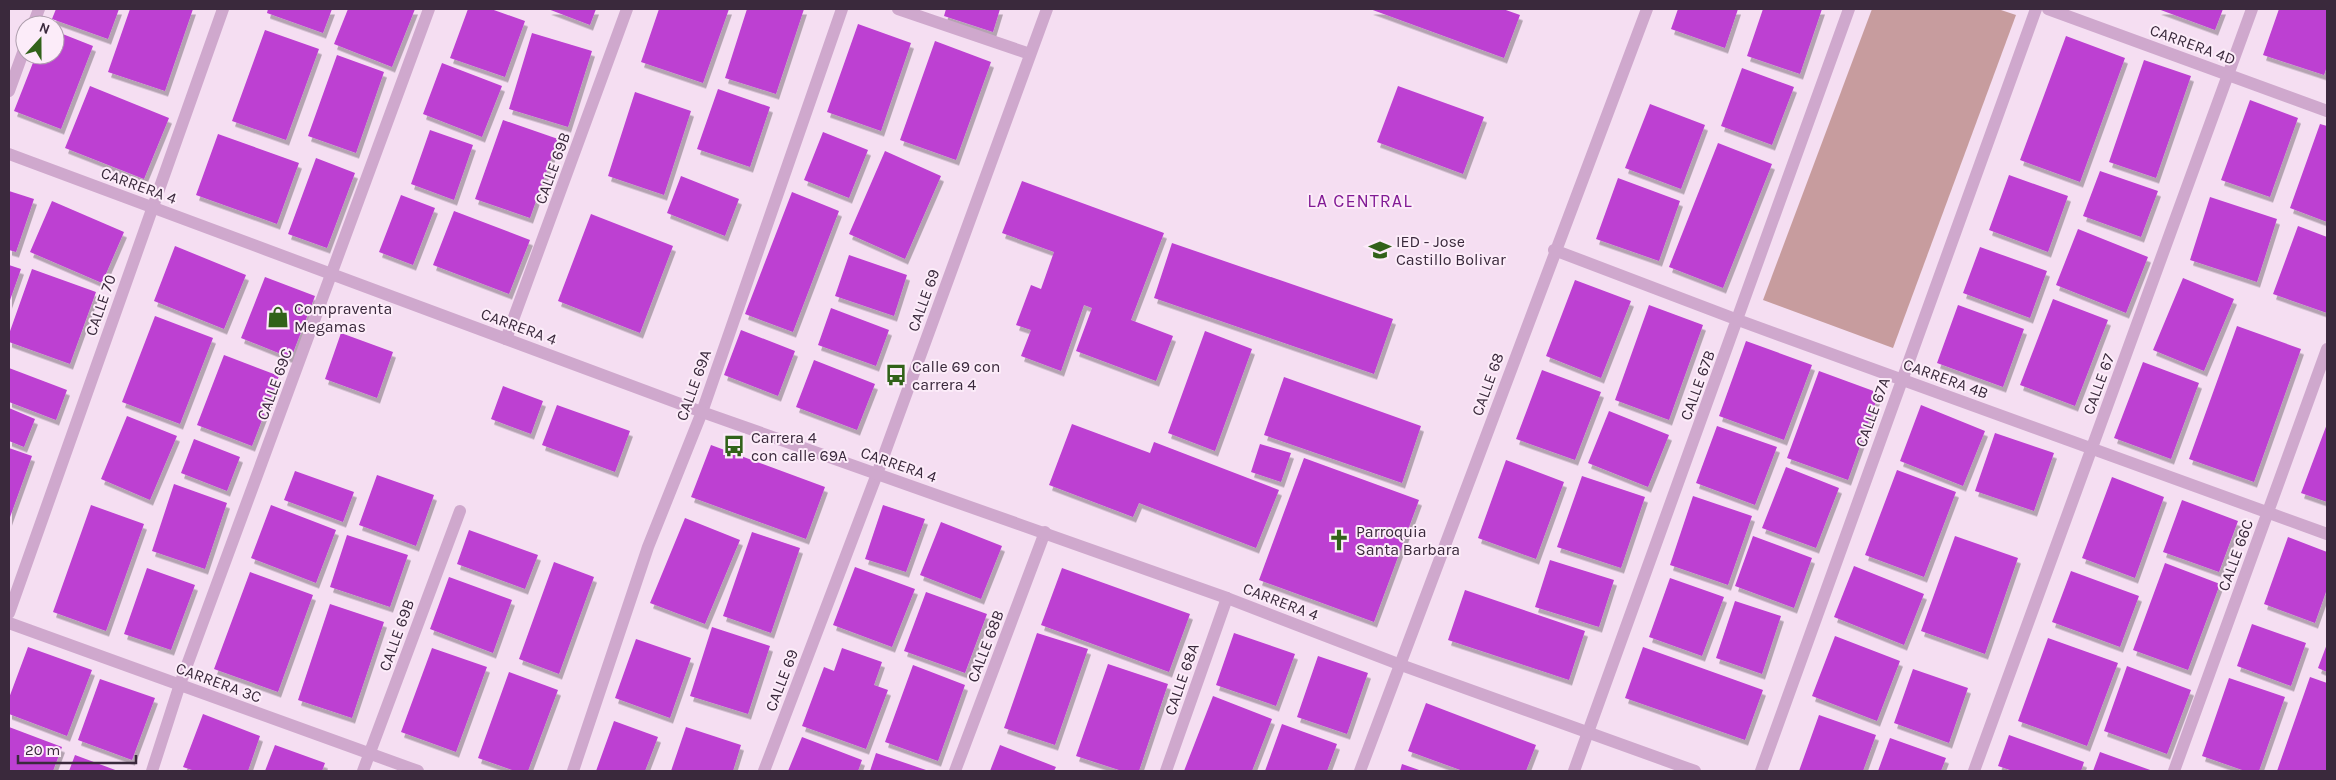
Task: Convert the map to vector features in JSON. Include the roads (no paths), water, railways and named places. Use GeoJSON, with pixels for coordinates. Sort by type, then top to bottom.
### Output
{"type":"FeatureCollection","features":[{"type":"Feature","properties":{"kind":"street","name":"CALLE 70"},"geometry":{"type":"LineString","coordinates":[[9,613],[224,9]]}},
{"type":"Feature","properties":{"kind":"street","name":"CALLE 69C"},"geometry":{"type":"LineString","coordinates":[[152,771],[180,684],[429,9]]}},
{"type":"Feature","properties":{"kind":"street","name":"CALLE 69B"},"geometry":{"type":"LineString","coordinates":[[506,339],[627,9]]}},
{"type":"Feature","properties":{"kind":"street","name":"CALLE 69A"},"geometry":{"type":"LineString","coordinates":[[573,771],[648,548],[702,412],[842,9]]}},
{"type":"Feature","properties":{"kind":"street"},"geometry":{"type":"LineString","coordinates":[[898,9],[1030,54]]}},
{"type":"Feature","properties":{"kind":"street","name":"CALLE 69"},"geometry":{"type":"LineString","coordinates":[[764,771],[876,474],[1047,9]]}},
{"type":"Feature","properties":{"kind":"street","name":"CALLE 68"},"geometry":{"type":"LineString","coordinates":[[1360,771],[1554,250],[1647,9]]}},
{"type":"Feature","properties":{"kind":"street","name":"CALLE 67B"},"geometry":{"type":"LineString","coordinates":[[1574,771],[1850,9]]}},
{"type":"Feature","properties":{"kind":"street","name":"CALLE 67A"},"geometry":{"type":"LineString","coordinates":[[1761,771],[2036,9]]}},
{"type":"Feature","properties":{"kind":"street","name":"CARRERA 4D"},"geometry":{"type":"LineString","coordinates":[[2048,9],[2327,110]]}},
{"type":"Feature","properties":{"kind":"street","name":"CALLE 67"},"geometry":{"type":"LineString","coordinates":[[1974,771],[2252,9]]}},
{"type":"Feature","properties":{"kind":"street"},"geometry":{"type":"LineString","coordinates":[[9,91],[18,65]]}},
{"type":"Feature","properties":{"kind":"street","name":"CARRERA 4"},"geometry":{"type":"LineString","coordinates":[[9,154],[702,412],[1045,532],[1227,598],[1401,665],[1695,771]]}},
{"type":"Feature","properties":{"kind":"street","name":"CARRERA 4B"},"geometry":{"type":"LineString","coordinates":[[1554,250],[1738,320],[2327,534]]}},
{"type":"Feature","properties":{"kind":"street","name":"CALLE 66C"},"geometry":{"type":"LineString","coordinates":[[2174,771],[2327,349]]}},
{"type":"Feature","properties":{"kind":"street","name":"CALLE 69B"},"geometry":{"type":"LineString","coordinates":[[363,771],[460,510]]}},
{"type":"Feature","properties":{"kind":"street","name":"CALLE 68B"},"geometry":{"type":"LineString","coordinates":[[956,771],[1045,532]]}},
{"type":"Feature","properties":{"kind":"street","name":"CALLE 68A"},"geometry":{"type":"LineString","coordinates":[[1166,771],[1227,598]]}},
{"type":"Feature","properties":{"kind":"street","name":"CARRERA 3C"},"geometry":{"type":"LineString","coordinates":[[9,623],[418,771]]}},
{"type":"Feature","properties":{"kind":"place","name":"IED - Jose Castillo Bolivar"},"geometry":{"type":"Point","coordinates":[1380,250]}},
{"type":"Feature","properties":{"kind":"place","name":"Compraventa Megamas"},"geometry":{"type":"Point","coordinates":[278,317]}},
{"type":"Feature","properties":{"kind":"place","name":"Calle 69 con carrera 4"},"geometry":{"type":"Point","coordinates":[896,375]}},
{"type":"Feature","properties":{"kind":"place","name":"Carrera 4 con calle 69A"},"geometry":{"type":"Point","coordinates":[734,446]}},
{"type":"Feature","properties":{"kind":"place","name":"Parroquia Santa Barbara"},"geometry":{"type":"Point","coordinates":[1339,540]}},
{"type":"Feature","properties":{"kind":"district","name":"LA CENTRAL"},"geometry":{"type":"Point","coordinates":[1360,201]}}]}
